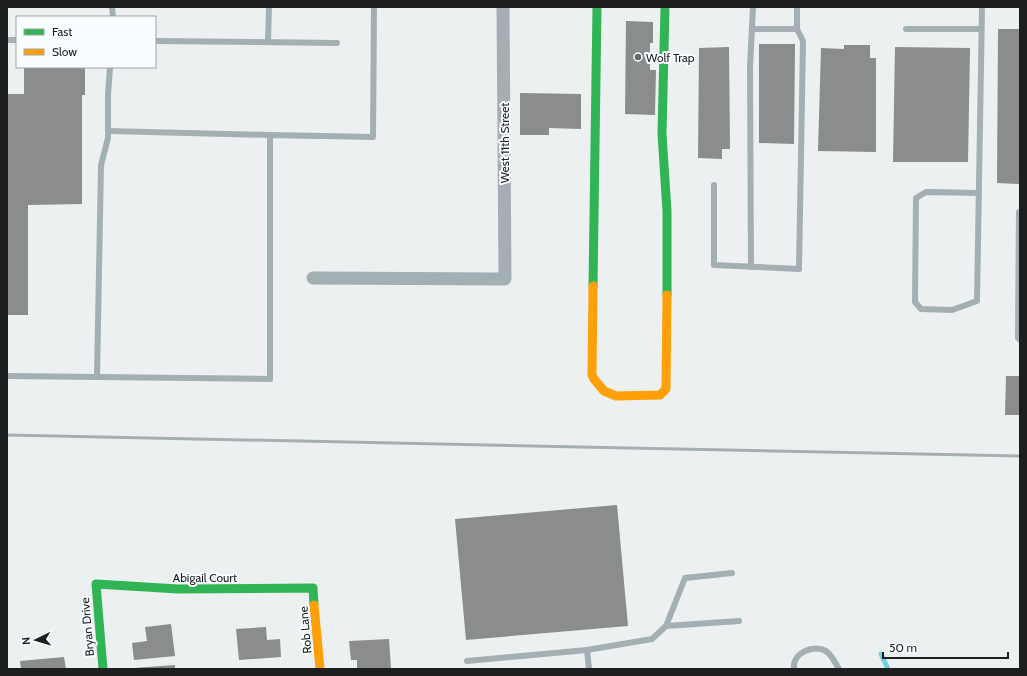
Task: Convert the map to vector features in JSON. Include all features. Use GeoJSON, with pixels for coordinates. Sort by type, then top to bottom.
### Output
{"type":"FeatureCollection","features":[{"type":"Feature","properties":{"kind":"street","name":"West 11th Street"},"geometry":{"type":"LineString","coordinates":[[313,278],[505,279],[503,7]]}},
{"type":"Feature","properties":{"kind":"street"},"geometry":{"type":"LineString","coordinates":[[597,7],[592,375],[598,387],[616,396],[660,396],[666,389],[668,211],[662,134],[665,7]]}},
{"type":"Feature","properties":{"kind":"street","name":"Abigail Court"},"geometry":{"type":"LineString","coordinates":[[96,584],[178,589],[313,588]]}},
{"type":"Feature","properties":{"kind":"street","name":"Bryan Drive"},"geometry":{"type":"LineString","coordinates":[[96,584],[103,669]]}},
{"type":"Feature","properties":{"kind":"street","name":"Rob Lane"},"geometry":{"type":"LineString","coordinates":[[313,588],[320,669]]}},
{"type":"Feature","properties":{"kind":"lane"},"geometry":{"type":"LineString","coordinates":[[268,42],[269,7]]}},
{"type":"Feature","properties":{"kind":"lane"},"geometry":{"type":"LineString","coordinates":[[108,131],[373,137],[374,7]]}},
{"type":"Feature","properties":{"kind":"lane"},"geometry":{"type":"LineString","coordinates":[[751,267],[750,67],[753,7]]}},
{"type":"Feature","properties":{"kind":"lane"},"geometry":{"type":"LineString","coordinates":[[714,185],[714,265],[799,269],[803,41],[797,30],[797,7]]}},
{"type":"Feature","properties":{"kind":"lane"},"geometry":{"type":"LineString","coordinates":[[979,193],[926,192],[916,198],[915,302],[921,309],[952,310],[977,301],[979,193],[981,29],[982,7]]}},
{"type":"Feature","properties":{"kind":"lane"},"geometry":{"type":"LineString","coordinates":[[752,29],[797,30]]}},
{"type":"Feature","properties":{"kind":"lane"},"geometry":{"type":"LineString","coordinates":[[906,29],[981,29]]}},
{"type":"Feature","properties":{"kind":"lane"},"geometry":{"type":"LineString","coordinates":[[156,41],[337,43]]}},
{"type":"Feature","properties":{"kind":"lane"},"geometry":{"type":"LineString","coordinates":[[97,377],[100,164],[108,138],[110,68]]}},
{"type":"Feature","properties":{"kind":"lane"},"geometry":{"type":"LineString","coordinates":[[7,376],[270,379],[270,135]]}},
{"type":"Feature","properties":{"kind":"lane"},"geometry":{"type":"LineString","coordinates":[[1020,212],[1018,212],[1018,338],[1020,340]]}},
{"type":"Feature","properties":{"kind":"lane"},"geometry":{"type":"LineString","coordinates":[[467,661],[587,650],[652,639],[666,626],[685,578],[732,573]]}},
{"type":"Feature","properties":{"kind":"lane"},"geometry":{"type":"LineString","coordinates":[[666,626],[739,622]]}},
{"type":"Feature","properties":{"kind":"lane"},"geometry":{"type":"LineString","coordinates":[[794,669],[795,660],[798,655],[810,649],[816,648],[825,651],[834,659],[839,669]]}},
{"type":"Feature","properties":{"kind":"lane"},"geometry":{"type":"LineString","coordinates":[[587,650],[589,669]]}},
{"type":"Feature","properties":{"kind":"building","name":"Wolf Trap"},"geometry":{"type":"Polygon","coordinates":[[[626,21],[653,22],[653,43],[650,43],[650,70],[656,70],[655,115],[625,114],[626,21]]]}},
{"type":"Feature","properties":{"kind":"building"},"geometry":{"type":"Polygon","coordinates":[[[998,29],[1020,29],[1020,184],[997,183],[998,29]]]}},
{"type":"Feature","properties":{"kind":"building"},"geometry":{"type":"Polygon","coordinates":[[[759,44],[795,44],[794,144],[759,143],[759,44]]]}},
{"type":"Feature","properties":{"kind":"building"},"geometry":{"type":"Polygon","coordinates":[[[844,45],[870,45],[870,58],[876,58],[876,152],[818,151],[821,48],[844,49],[844,45]]]}},
{"type":"Feature","properties":{"kind":"building"},"geometry":{"type":"Polygon","coordinates":[[[729,47],[730,149],[722,149],[722,159],[698,158],[699,48],[729,47]]]}},
{"type":"Feature","properties":{"kind":"building"},"geometry":{"type":"Polygon","coordinates":[[[895,47],[970,48],[968,162],[893,162],[895,47]]]}},
{"type":"Feature","properties":{"kind":"building"},"geometry":{"type":"Polygon","coordinates":[[[24,68],[85,68],[85,95],[82,95],[82,204],[28,205],[28,315],[7,315],[7,94],[24,94],[24,68]]]}},
{"type":"Feature","properties":{"kind":"building"},"geometry":{"type":"Polygon","coordinates":[[[520,93],[581,94],[581,129],[549,128],[549,135],[520,135],[520,93]]]}},
{"type":"Feature","properties":{"kind":"building"},"geometry":{"type":"Polygon","coordinates":[[[1006,376],[1020,376],[1020,415],[1005,415],[1006,376]]]}},
{"type":"Feature","properties":{"kind":"building"},"geometry":{"type":"Polygon","coordinates":[[[617,505],[628,626],[466,640],[455,519],[617,505]]]}},
{"type":"Feature","properties":{"kind":"building"},"geometry":{"type":"Polygon","coordinates":[[[171,624],[175,656],[134,660],[132,643],[147,641],[145,627],[171,624]]]}},
{"type":"Feature","properties":{"kind":"building"},"geometry":{"type":"Polygon","coordinates":[[[266,627],[267,640],[280,639],[281,657],[239,660],[236,629],[266,627]]]}},
{"type":"Feature","properties":{"kind":"building"},"geometry":{"type":"Polygon","coordinates":[[[389,639],[391,669],[357,669],[357,660],[351,660],[349,641],[389,639]]]}},
{"type":"Feature","properties":{"kind":"building"},"geometry":{"type":"Polygon","coordinates":[[[64,657],[66,669],[21,669],[20,661],[64,657]]]}},
{"type":"Feature","properties":{"kind":"building"},"geometry":{"type":"Polygon","coordinates":[[[175,665],[175,669],[133,669],[133,668],[175,665]]]}},
{"type":"Feature","properties":{"kind":"waterway"},"geometry":{"type":"LineString","coordinates":[[881,654],[888,669]]}},
{"type":"Feature","properties":{"kind":"railway"},"geometry":{"type":"LineString","coordinates":[[7,435],[1020,456]]}},
{"type":"Feature","properties":{"kind":"traffic: fast"},"geometry":{"type":"LineString","coordinates":[[593,286],[597,7]]}},
{"type":"Feature","properties":{"kind":"traffic: fast"},"geometry":{"type":"LineString","coordinates":[[665,7],[662,134],[667,211],[667,295]]}},
{"type":"Feature","properties":{"kind":"traffic: fast"},"geometry":{"type":"LineString","coordinates":[[103,669],[96,584],[178,589],[313,588],[314,605]]}},
{"type":"Feature","properties":{"kind":"traffic: slow"},"geometry":{"type":"LineString","coordinates":[[593,286],[592,375],[604,391],[616,396],[660,395],[666,389],[667,295]]}},
{"type":"Feature","properties":{"kind":"traffic: slow"},"geometry":{"type":"LineString","coordinates":[[314,605],[320,669]]}},
{"type":"Feature","properties":{"kind":"place","name":"Wolf Trap"},"geometry":{"type":"Point","coordinates":[638,57]}}]}
